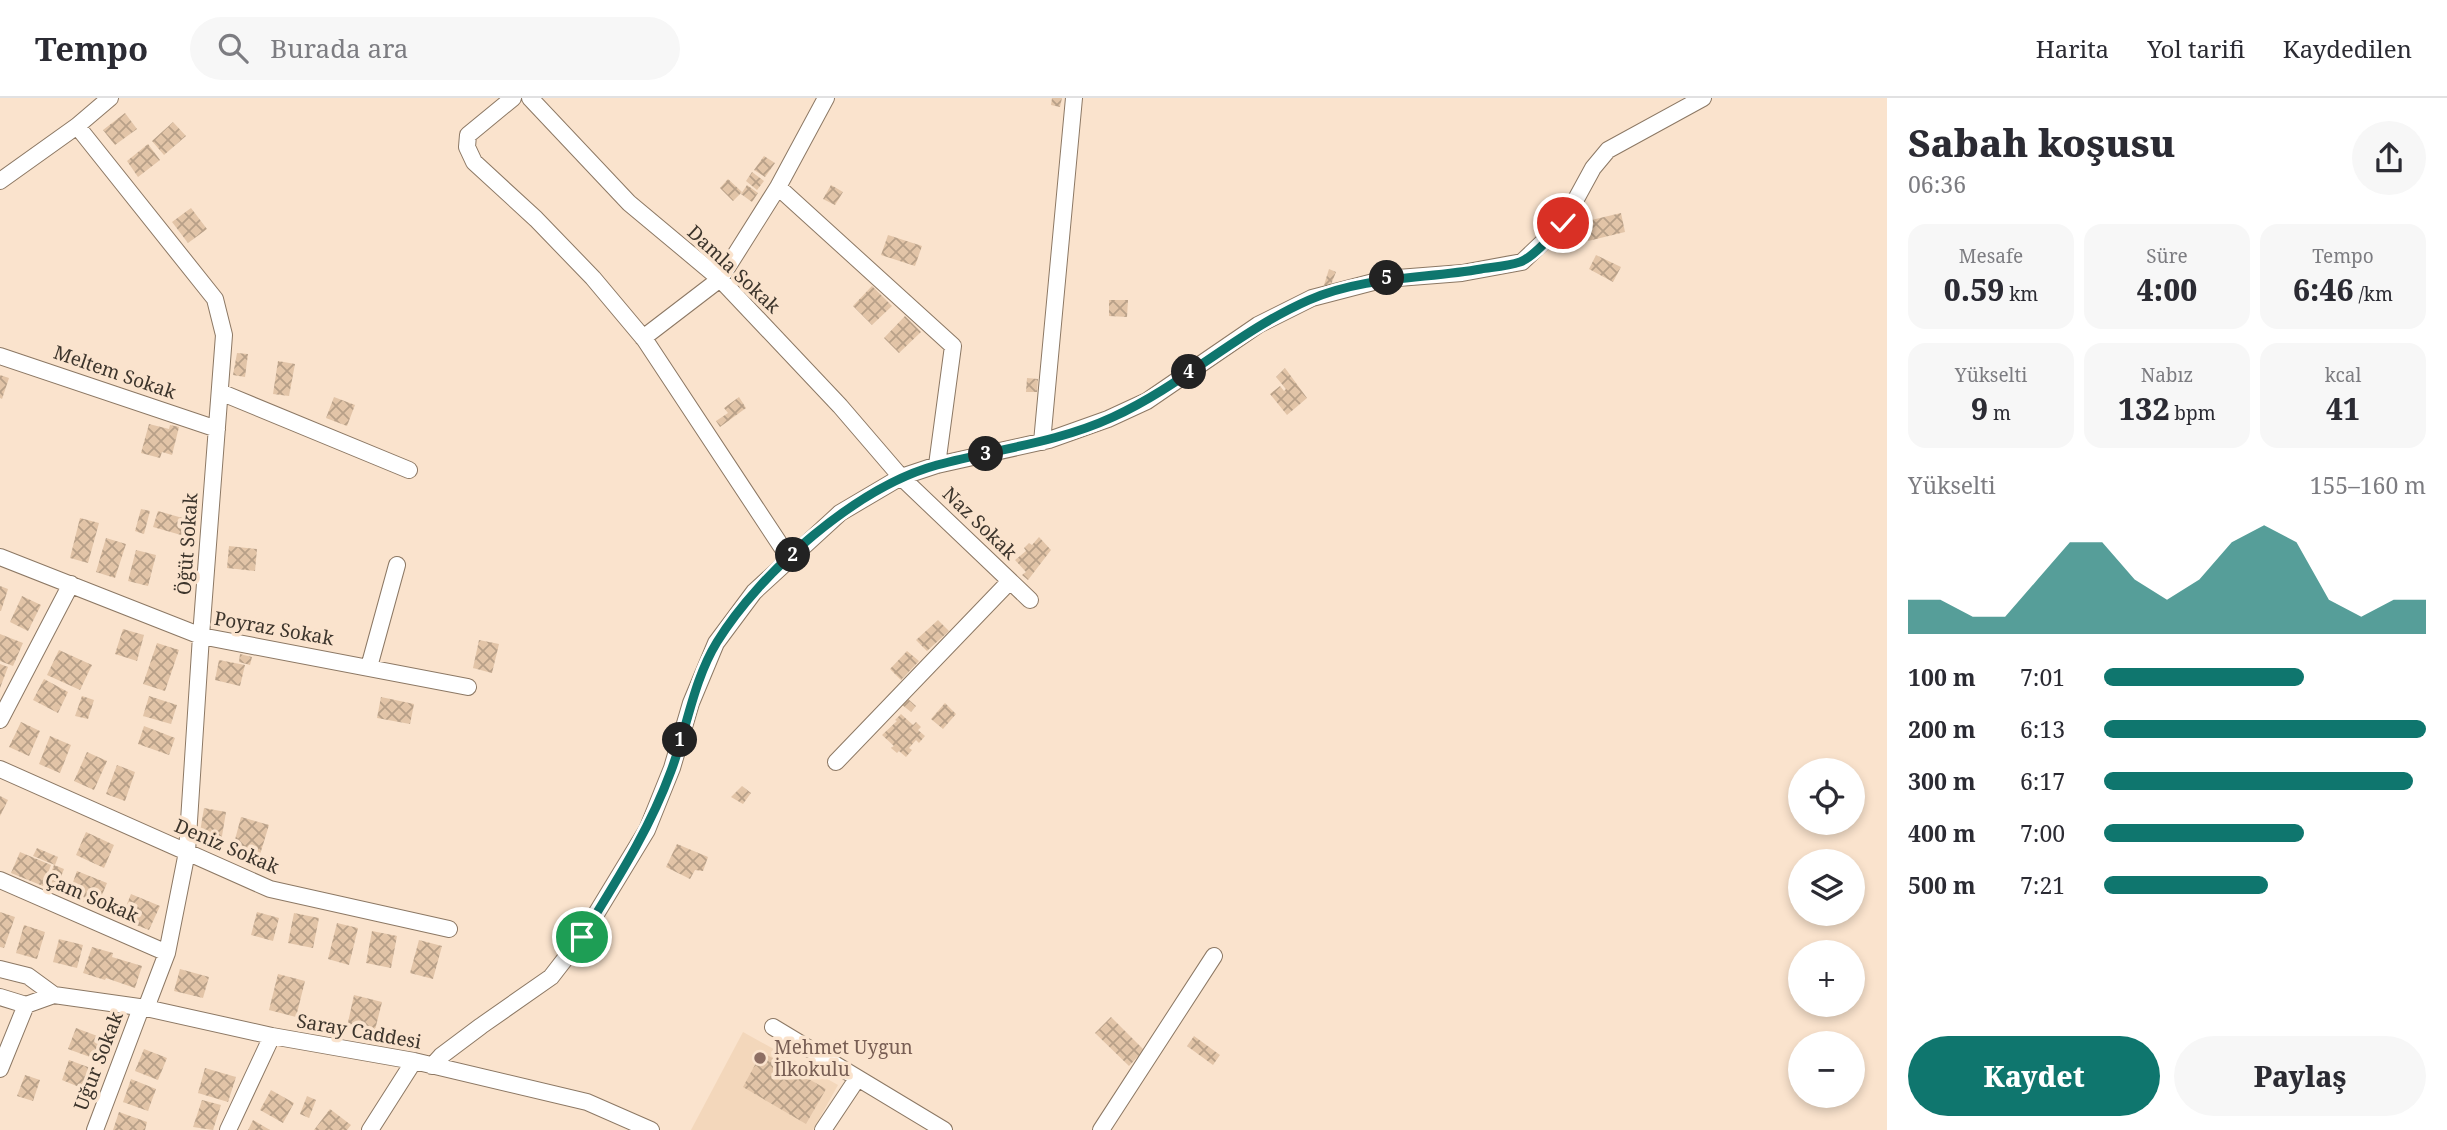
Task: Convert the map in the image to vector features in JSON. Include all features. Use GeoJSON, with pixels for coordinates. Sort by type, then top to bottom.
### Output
{"type":"FeatureCollection","features":[{"type":"Feature","properties":{"kind":"street"},"geometry":{"type":"LineString","coordinates":[[0,181],[78,126],[110,98]]}},
{"type":"Feature","properties":{"kind":"street"},"geometry":{"type":"LineString","coordinates":[[513,98],[468,135],[467,147],[474,162],[536,219],[593,278],[643,338],[789,558]]}},
{"type":"Feature","properties":{"kind":"street","name":"Damla Sokak"},"geometry":{"type":"LineString","coordinates":[[530,98],[629,203],[720,279],[840,406],[901,477]]}},
{"type":"Feature","properties":{"kind":"street"},"geometry":{"type":"LineString","coordinates":[[643,338],[720,279],[778,187],[826,98]]}},
{"type":"Feature","properties":{"kind":"street"},"geometry":{"type":"LineString","coordinates":[[1042,442],[1074,98]]}},
{"type":"Feature","properties":{"kind":"street"},"geometry":{"type":"LineString","coordinates":[[432,1066],[481,1026],[551,977],[582,937],[647,830],[672,768],[691,704],[716,643],[754,592],[840,513],[901,477],[937,465],[1042,442],[1108,419],[1147,401],[1258,325],[1312,298],[1385,279],[1462,273],[1522,262],[1563,223],[1593,168],[1608,150],[1703,98]]}},
{"type":"Feature","properties":{"kind":"street","name":"Öğüt Sokak"},"geometry":{"type":"LineString","coordinates":[[78,126],[215,299],[224,335],[187,852],[167,953],[144,1008]]}},
{"type":"Feature","properties":{"kind":"street"},"geometry":{"type":"LineString","coordinates":[[778,187],[953,346],[937,465]]}},
{"type":"Feature","properties":{"kind":"street","name":"Meltem Sokak"},"geometry":{"type":"LineString","coordinates":[[0,356],[217,429]]}},
{"type":"Feature","properties":{"kind":"street"},"geometry":{"type":"LineString","coordinates":[[219,393],[409,470]]}},
{"type":"Feature","properties":{"kind":"street","name":"Naz Sokak"},"geometry":{"type":"LineString","coordinates":[[901,477],[1030,600]]}},
{"type":"Feature","properties":{"kind":"street","name":"Poyraz Sokak"},"geometry":{"type":"LineString","coordinates":[[0,557],[201,636],[468,687]]}},
{"type":"Feature","properties":{"kind":"street"},"geometry":{"type":"LineString","coordinates":[[369,667],[397,565]]}},
{"type":"Feature","properties":{"kind":"street"},"geometry":{"type":"LineString","coordinates":[[836,762],[1010,581]]}},
{"type":"Feature","properties":{"kind":"street"},"geometry":{"type":"LineString","coordinates":[[0,720],[71,584]]}},
{"type":"Feature","properties":{"kind":"street","name":"Deniz Sokak"},"geometry":{"type":"LineString","coordinates":[[0,769],[271,889],[449,929]]}},
{"type":"Feature","properties":{"kind":"street","name":"Çam Sokak"},"geometry":{"type":"LineString","coordinates":[[0,880],[167,953]]}},
{"type":"Feature","properties":{"kind":"street"},"geometry":{"type":"LineString","coordinates":[[1101,1130],[1214,956]]}},
{"type":"Feature","properties":{"kind":"street","name":"Saray Caddesi"},"geometry":{"type":"LineString","coordinates":[[0,969],[28,976],[54,995]]}},
{"type":"Feature","properties":{"kind":"street","name":"Saray Caddesi"},"geometry":{"type":"LineString","coordinates":[[26,1005],[54,995],[144,1008],[272,1036],[414,1061],[587,1102],[651,1130]]}},
{"type":"Feature","properties":{"kind":"street"},"geometry":{"type":"LineString","coordinates":[[0,996],[26,1005],[0,1069]]}},
{"type":"Feature","properties":{"kind":"street","name":"Uğur Sokak"},"geometry":{"type":"LineString","coordinates":[[95,1130],[144,1008]]}},
{"type":"Feature","properties":{"kind":"street"},"geometry":{"type":"LineString","coordinates":[[772,1027],[944,1130]]}},
{"type":"Feature","properties":{"kind":"street"},"geometry":{"type":"LineString","coordinates":[[228,1130],[272,1036]]}},
{"type":"Feature","properties":{"kind":"street"},"geometry":{"type":"LineString","coordinates":[[370,1130],[414,1061]]}},
{"type":"Feature","properties":{"kind":"street"},"geometry":{"type":"LineString","coordinates":[[823,1130],[857,1079]]}},
{"type":"Feature","properties":{"kind":"shaded area","name":"Mehmet Uygun İlkokulu"},"geometry":{"type":"Polygon","coordinates":[[[743,1032],[838,1085],[813,1130],[691,1130],[743,1032]]]}},
{"type":"Feature","properties":{"kind":"building"},"geometry":{"type":"Polygon","coordinates":[[[1052,98],[1062,98],[1060,107],[1051,105],[1052,98]]]}},
{"type":"Feature","properties":{"kind":"building"},"geometry":{"type":"Polygon","coordinates":[[[125,113],[137,129],[115,145],[103,130],[125,113]]]}},
{"type":"Feature","properties":{"kind":"building"},"geometry":{"type":"Polygon","coordinates":[[[173,122],[186,136],[164,155],[152,141],[173,122]]]}},
{"type":"Feature","properties":{"kind":"building"},"geometry":{"type":"Polygon","coordinates":[[[148,144],[160,160],[138,177],[127,161],[148,144]]]}},
{"type":"Feature","properties":{"kind":"building"},"geometry":{"type":"Polygon","coordinates":[[[764,156],[775,163],[765,177],[754,170],[764,156]]]}},
{"type":"Feature","properties":{"kind":"building"},"geometry":{"type":"Polygon","coordinates":[[[752,172],[764,181],[757,190],[746,181],[752,172]]]}},
{"type":"Feature","properties":{"kind":"building"},"geometry":{"type":"Polygon","coordinates":[[[728,179],[742,192],[733,201],[720,188],[728,179]]]}},
{"type":"Feature","properties":{"kind":"building"},"geometry":{"type":"Polygon","coordinates":[[[747,185],[758,193],[752,202],[741,194],[747,185]]]}},
{"type":"Feature","properties":{"kind":"building"},"geometry":{"type":"Polygon","coordinates":[[[831,185],[843,192],[835,205],[823,199],[831,185]]]}},
{"type":"Feature","properties":{"kind":"building"},"geometry":{"type":"Polygon","coordinates":[[[191,208],[207,229],[188,243],[172,222],[191,208]]]}},
{"type":"Feature","properties":{"kind":"building"},"geometry":{"type":"Polygon","coordinates":[[[1621,213],[1625,232],[1588,241],[1583,222],[1621,213]]]}},
{"type":"Feature","properties":{"kind":"building"},"geometry":{"type":"Polygon","coordinates":[[[888,235],[922,246],[915,266],[881,255],[888,235]]]}},
{"type":"Feature","properties":{"kind":"building"},"geometry":{"type":"Polygon","coordinates":[[[1596,255],[1621,267],[1613,282],[1589,269],[1596,255]]]}},
{"type":"Feature","properties":{"kind":"building"},"geometry":{"type":"Polygon","coordinates":[[[1329,269],[1336,272],[1330,287],[1324,285],[1329,269]]]}},
{"type":"Feature","properties":{"kind":"building"},"geometry":{"type":"Polygon","coordinates":[[[872,286],[892,306],[872,325],[853,306],[872,286]]]}},
{"type":"Feature","properties":{"kind":"building"},"geometry":{"type":"Polygon","coordinates":[[[1109,300],[1128,300],[1127,317],[1109,316],[1109,300]]]}},
{"type":"Feature","properties":{"kind":"building"},"geometry":{"type":"Polygon","coordinates":[[[905,316],[921,332],[899,353],[884,338],[905,316]]]}},
{"type":"Feature","properties":{"kind":"building"},"geometry":{"type":"Polygon","coordinates":[[[237,353],[248,354],[245,377],[233,375],[237,353]]]}},
{"type":"Feature","properties":{"kind":"building"},"geometry":{"type":"Polygon","coordinates":[[[278,361],[295,364],[289,396],[273,394],[278,361]]]}},
{"type":"Feature","properties":{"kind":"building"},"geometry":{"type":"Polygon","coordinates":[[[1285,368],[1307,398],[1287,415],[1270,394],[1280,386],[1284,391],[1286,389],[1276,377],[1285,368]]]}},
{"type":"Feature","properties":{"kind":"building"},"geometry":{"type":"Polygon","coordinates":[[[0,375],[9,378],[2,399],[0,398],[0,375]]]}},
{"type":"Feature","properties":{"kind":"building"},"geometry":{"type":"Polygon","coordinates":[[[1027,378],[1038,379],[1037,392],[1026,392],[1027,378]]]}},
{"type":"Feature","properties":{"kind":"building"},"geometry":{"type":"Polygon","coordinates":[[[334,397],[355,405],[347,426],[326,418],[334,397]]]}},
{"type":"Feature","properties":{"kind":"building"},"geometry":{"type":"Polygon","coordinates":[[[739,397],[746,408],[720,427],[716,421],[728,413],[724,408],[739,397]]]}},
{"type":"Feature","properties":{"kind":"building"},"geometry":{"type":"Polygon","coordinates":[[[149,424],[169,429],[170,425],[179,427],[172,455],[162,452],[160,458],[141,453],[149,424]]]}},
{"type":"Feature","properties":{"kind":"building"},"geometry":{"type":"Polygon","coordinates":[[[141,509],[150,511],[144,534],[135,531],[141,509]]]}},
{"type":"Feature","properties":{"kind":"building"},"geometry":{"type":"Polygon","coordinates":[[[158,511],[193,521],[188,537],[153,527],[158,511]]]}},
{"type":"Feature","properties":{"kind":"building"},"geometry":{"type":"Polygon","coordinates":[[[80,518],[99,523],[88,563],[70,558],[80,518]]]}},
{"type":"Feature","properties":{"kind":"building"},"geometry":{"type":"Polygon","coordinates":[[[1039,537],[1051,550],[1028,580],[1022,575],[1026,572],[1015,560],[1026,551],[1024,548],[1029,543],[1032,545],[1039,537]]]}},
{"type":"Feature","properties":{"kind":"building"},"geometry":{"type":"Polygon","coordinates":[[[106,538],[126,544],[115,578],[96,572],[106,538]]]}},
{"type":"Feature","properties":{"kind":"building"},"geometry":{"type":"Polygon","coordinates":[[[229,546],[257,549],[255,571],[227,568],[229,546]]]}},
{"type":"Feature","properties":{"kind":"building"},"geometry":{"type":"Polygon","coordinates":[[[136,550],[156,555],[148,586],[128,581],[136,550]]]}},
{"type":"Feature","properties":{"kind":"building"},"geometry":{"type":"Polygon","coordinates":[[[0,586],[8,589],[1,611],[0,611],[0,586]]]}},
{"type":"Feature","properties":{"kind":"building"},"geometry":{"type":"Polygon","coordinates":[[[22,596],[41,605],[28,631],[10,622],[22,596]]]}},
{"type":"Feature","properties":{"kind":"building"},"geometry":{"type":"Polygon","coordinates":[[[938,620],[949,631],[927,651],[916,640],[938,620]]]}},
{"type":"Feature","properties":{"kind":"building"},"geometry":{"type":"Polygon","coordinates":[[[123,629],[144,635],[137,661],[115,654],[123,629]]]}},
{"type":"Feature","properties":{"kind":"building"},"geometry":{"type":"Polygon","coordinates":[[[0,634],[23,643],[13,666],[0,661],[0,634]]]}},
{"type":"Feature","properties":{"kind":"building"},"geometry":{"type":"Polygon","coordinates":[[[479,640],[499,644],[492,673],[473,668],[479,640]]]}},
{"type":"Feature","properties":{"kind":"building"},"geometry":{"type":"Polygon","coordinates":[[[157,643],[179,650],[165,691],[143,684],[157,643]]]}},
{"type":"Feature","properties":{"kind":"building"},"geometry":{"type":"Polygon","coordinates":[[[59,650],[92,665],[80,690],[47,675],[59,650]]]}},
{"type":"Feature","properties":{"kind":"building"},"geometry":{"type":"Polygon","coordinates":[[[907,651],[919,661],[901,680],[890,669],[907,651]]]}},
{"type":"Feature","properties":{"kind":"building"},"geometry":{"type":"Polygon","coordinates":[[[240,654],[252,657],[250,665],[239,662],[240,654]]]}},
{"type":"Feature","properties":{"kind":"building"},"geometry":{"type":"Polygon","coordinates":[[[219,660],[245,665],[240,686],[215,680],[219,660]]]}},
{"type":"Feature","properties":{"kind":"building"},"geometry":{"type":"Polygon","coordinates":[[[0,664],[8,667],[0,688],[0,664]]]}},
{"type":"Feature","properties":{"kind":"building"},"geometry":{"type":"Polygon","coordinates":[[[44,679],[68,692],[58,713],[33,700],[44,679]]]}},
{"type":"Feature","properties":{"kind":"building"},"geometry":{"type":"Polygon","coordinates":[[[82,696],[94,700],[88,719],[75,716],[82,696]]]}},
{"type":"Feature","properties":{"kind":"building"},"geometry":{"type":"Polygon","coordinates":[[[149,696],[177,705],[171,724],[143,716],[149,696]]]}},
{"type":"Feature","properties":{"kind":"building"},"geometry":{"type":"Polygon","coordinates":[[[381,697],[414,704],[410,724],[377,718],[381,697]]]}},
{"type":"Feature","properties":{"kind":"building"},"geometry":{"type":"Polygon","coordinates":[[[907,698],[916,706],[911,712],[901,704],[907,698]]]}},
{"type":"Feature","properties":{"kind":"building"},"geometry":{"type":"Polygon","coordinates":[[[945,703],[956,714],[943,729],[931,719],[945,703]]]}},
{"type":"Feature","properties":{"kind":"building"},"geometry":{"type":"Polygon","coordinates":[[[901,714],[913,725],[916,722],[921,727],[918,730],[925,736],[919,743],[916,740],[906,757],[891,748],[894,746],[882,735],[901,714]]]}},
{"type":"Feature","properties":{"kind":"building"},"geometry":{"type":"Polygon","coordinates":[[[21,722],[40,731],[29,756],[9,747],[21,722]]]}},
{"type":"Feature","properties":{"kind":"building"},"geometry":{"type":"Polygon","coordinates":[[[144,726],[175,738],[169,755],[138,744],[144,726]]]}},
{"type":"Feature","properties":{"kind":"building"},"geometry":{"type":"Polygon","coordinates":[[[50,736],[71,745],[60,773],[39,764],[50,736]]]}},
{"type":"Feature","properties":{"kind":"building"},"geometry":{"type":"Polygon","coordinates":[[[87,752],[107,761],[94,790],[74,781],[87,752]]]}},
{"type":"Feature","properties":{"kind":"building"},"geometry":{"type":"Polygon","coordinates":[[[117,765],[135,772],[125,801],[106,794],[117,765]]]}},
{"type":"Feature","properties":{"kind":"building"},"geometry":{"type":"Polygon","coordinates":[[[742,786],[751,793],[743,804],[731,797],[742,786]]]}},
{"type":"Feature","properties":{"kind":"building"},"geometry":{"type":"Polygon","coordinates":[[[0,796],[8,800],[0,816],[0,796]]]}},
{"type":"Feature","properties":{"kind":"building"},"geometry":{"type":"Polygon","coordinates":[[[204,808],[226,812],[221,842],[199,838],[204,808]]]}},
{"type":"Feature","properties":{"kind":"building"},"geometry":{"type":"Polygon","coordinates":[[[241,817],[269,825],[258,861],[232,851],[241,817]]]}},
{"type":"Feature","properties":{"kind":"building"},"geometry":{"type":"Polygon","coordinates":[[[86,832],[114,845],[104,868],[76,855],[86,832]]]}},
{"type":"Feature","properties":{"kind":"building"},"geometry":{"type":"Polygon","coordinates":[[[677,844],[708,857],[703,871],[695,870],[690,879],[666,867],[677,844]]]}},
{"type":"Feature","properties":{"kind":"building"},"geometry":{"type":"Polygon","coordinates":[[[37,848],[58,857],[55,865],[33,856],[37,848]]]}},
{"type":"Feature","properties":{"kind":"building"},"geometry":{"type":"Polygon","coordinates":[[[20,852],[51,865],[43,886],[11,873],[20,852]]]}},
{"type":"Feature","properties":{"kind":"building"},"geometry":{"type":"Polygon","coordinates":[[[54,865],[64,869],[55,892],[45,888],[54,865]]]}},
{"type":"Feature","properties":{"kind":"building"},"geometry":{"type":"Polygon","coordinates":[[[77,871],[107,883],[97,907],[68,896],[77,871]]]}},
{"type":"Feature","properties":{"kind":"building"},"geometry":{"type":"Polygon","coordinates":[[[131,894],[160,906],[149,930],[121,919],[131,894]]]}},
{"type":"Feature","properties":{"kind":"building"},"geometry":{"type":"Polygon","coordinates":[[[0,912],[15,917],[4,948],[0,947],[0,912]]]}},
{"type":"Feature","properties":{"kind":"building"},"geometry":{"type":"Polygon","coordinates":[[[257,912],[279,918],[273,941],[251,935],[257,912]]]}},
{"type":"Feature","properties":{"kind":"building"},"geometry":{"type":"Polygon","coordinates":[[[294,913],[319,918],[313,948],[288,943],[294,913]]]}},
{"type":"Feature","properties":{"kind":"building"},"geometry":{"type":"Polygon","coordinates":[[[337,923],[358,928],[349,965],[328,959],[337,923]]]}},
{"type":"Feature","properties":{"kind":"building"},"geometry":{"type":"Polygon","coordinates":[[[24,925],[45,932],[37,959],[16,953],[24,925]]]}},
{"type":"Feature","properties":{"kind":"building"},"geometry":{"type":"Polygon","coordinates":[[[372,931],[397,936],[391,968],[366,963],[372,931]]]}},
{"type":"Feature","properties":{"kind":"building"},"geometry":{"type":"Polygon","coordinates":[[[59,939],[83,945],[77,968],[53,962],[59,939]]]}},
{"type":"Feature","properties":{"kind":"building"},"geometry":{"type":"Polygon","coordinates":[[[419,940],[442,946],[433,979],[410,973],[419,940]]]}},
{"type":"Feature","properties":{"kind":"building"},"geometry":{"type":"Polygon","coordinates":[[[92,947],[113,953],[112,957],[142,966],[135,988],[83,973],[92,947]]]}},
{"type":"Feature","properties":{"kind":"building"},"geometry":{"type":"Polygon","coordinates":[[[180,969],[209,977],[203,998],[174,991],[180,969]]]}},
{"type":"Feature","properties":{"kind":"building"},"geometry":{"type":"Polygon","coordinates":[[[278,974],[305,981],[296,1017],[269,1010],[278,974]]]}},
{"type":"Feature","properties":{"kind":"building"},"geometry":{"type":"Polygon","coordinates":[[[354,995],[382,1002],[374,1034],[347,1027],[354,995]]]}},
{"type":"Feature","properties":{"kind":"building"},"geometry":{"type":"Polygon","coordinates":[[[1111,1017],[1144,1050],[1129,1066],[1095,1033],[1111,1017]]]}},
{"type":"Feature","properties":{"kind":"building"},"geometry":{"type":"Polygon","coordinates":[[[76,1028],[108,1040],[101,1061],[68,1049],[76,1028]]]}},
{"type":"Feature","properties":{"kind":"building"},"geometry":{"type":"Polygon","coordinates":[[[1194,1036],[1220,1055],[1213,1065],[1187,1046],[1194,1036]]]}},
{"type":"Feature","properties":{"kind":"building"},"geometry":{"type":"Polygon","coordinates":[[[144,1049],[167,1058],[158,1080],[135,1071],[144,1049]]]}},
{"type":"Feature","properties":{"kind":"building"},"geometry":{"type":"Polygon","coordinates":[[[762,1052],[826,1089],[806,1124],[743,1087],[762,1052]]]}},
{"type":"Feature","properties":{"kind":"building"},"geometry":{"type":"Polygon","coordinates":[[[69,1060],[96,1070],[89,1091],[62,1080],[69,1060]]]}},
{"type":"Feature","properties":{"kind":"building"},"geometry":{"type":"Polygon","coordinates":[[[205,1068],[236,1077],[228,1102],[198,1093],[205,1068]]]}},
{"type":"Feature","properties":{"kind":"building"},"geometry":{"type":"Polygon","coordinates":[[[25,1075],[40,1080],[33,1101],[17,1096],[25,1075]]]}},
{"type":"Feature","properties":{"kind":"building"},"geometry":{"type":"Polygon","coordinates":[[[131,1079],[156,1089],[148,1111],[123,1102],[131,1079]]]}},
{"type":"Feature","properties":{"kind":"building"},"geometry":{"type":"Polygon","coordinates":[[[271,1090],[294,1103],[283,1123],[260,1110],[271,1090]]]}},
{"type":"Feature","properties":{"kind":"building"},"geometry":{"type":"Polygon","coordinates":[[[307,1096],[316,1100],[309,1118],[300,1114],[307,1096]]]}},
{"type":"Feature","properties":{"kind":"building"},"geometry":{"type":"Polygon","coordinates":[[[202,1100],[221,1105],[213,1130],[193,1127],[202,1100]]]}},
{"type":"Feature","properties":{"kind":"building"},"geometry":{"type":"Polygon","coordinates":[[[330,1109],[351,1125],[347,1130],[314,1130],[330,1109]]]}},
{"type":"Feature","properties":{"kind":"building"},"geometry":{"type":"Polygon","coordinates":[[[119,1112],[147,1122],[145,1130],[113,1130],[119,1112]]]}},
{"type":"Feature","properties":{"kind":"building"},"geometry":{"type":"Polygon","coordinates":[[[253,1120],[270,1130],[248,1130],[253,1120]]]}},
{"type":"Feature","properties":{"kind":"place","name":"Mehmet Uygun İlkokulu"},"geometry":{"type":"Point","coordinates":[760,1058]}},
{"type":"Feature","properties":{"kind":"route"},"geometry":{"type":"LineString","coordinates":[[582,937],[647,830],[672,768],[691,704],[716,643],[754,592],[840,513],[901,477],[937,465],[1049,440],[1108,419],[1147,401],[1258,325],[1312,298],[1385,279],[1462,273],[1522,262],[1563,223]]}}]}
